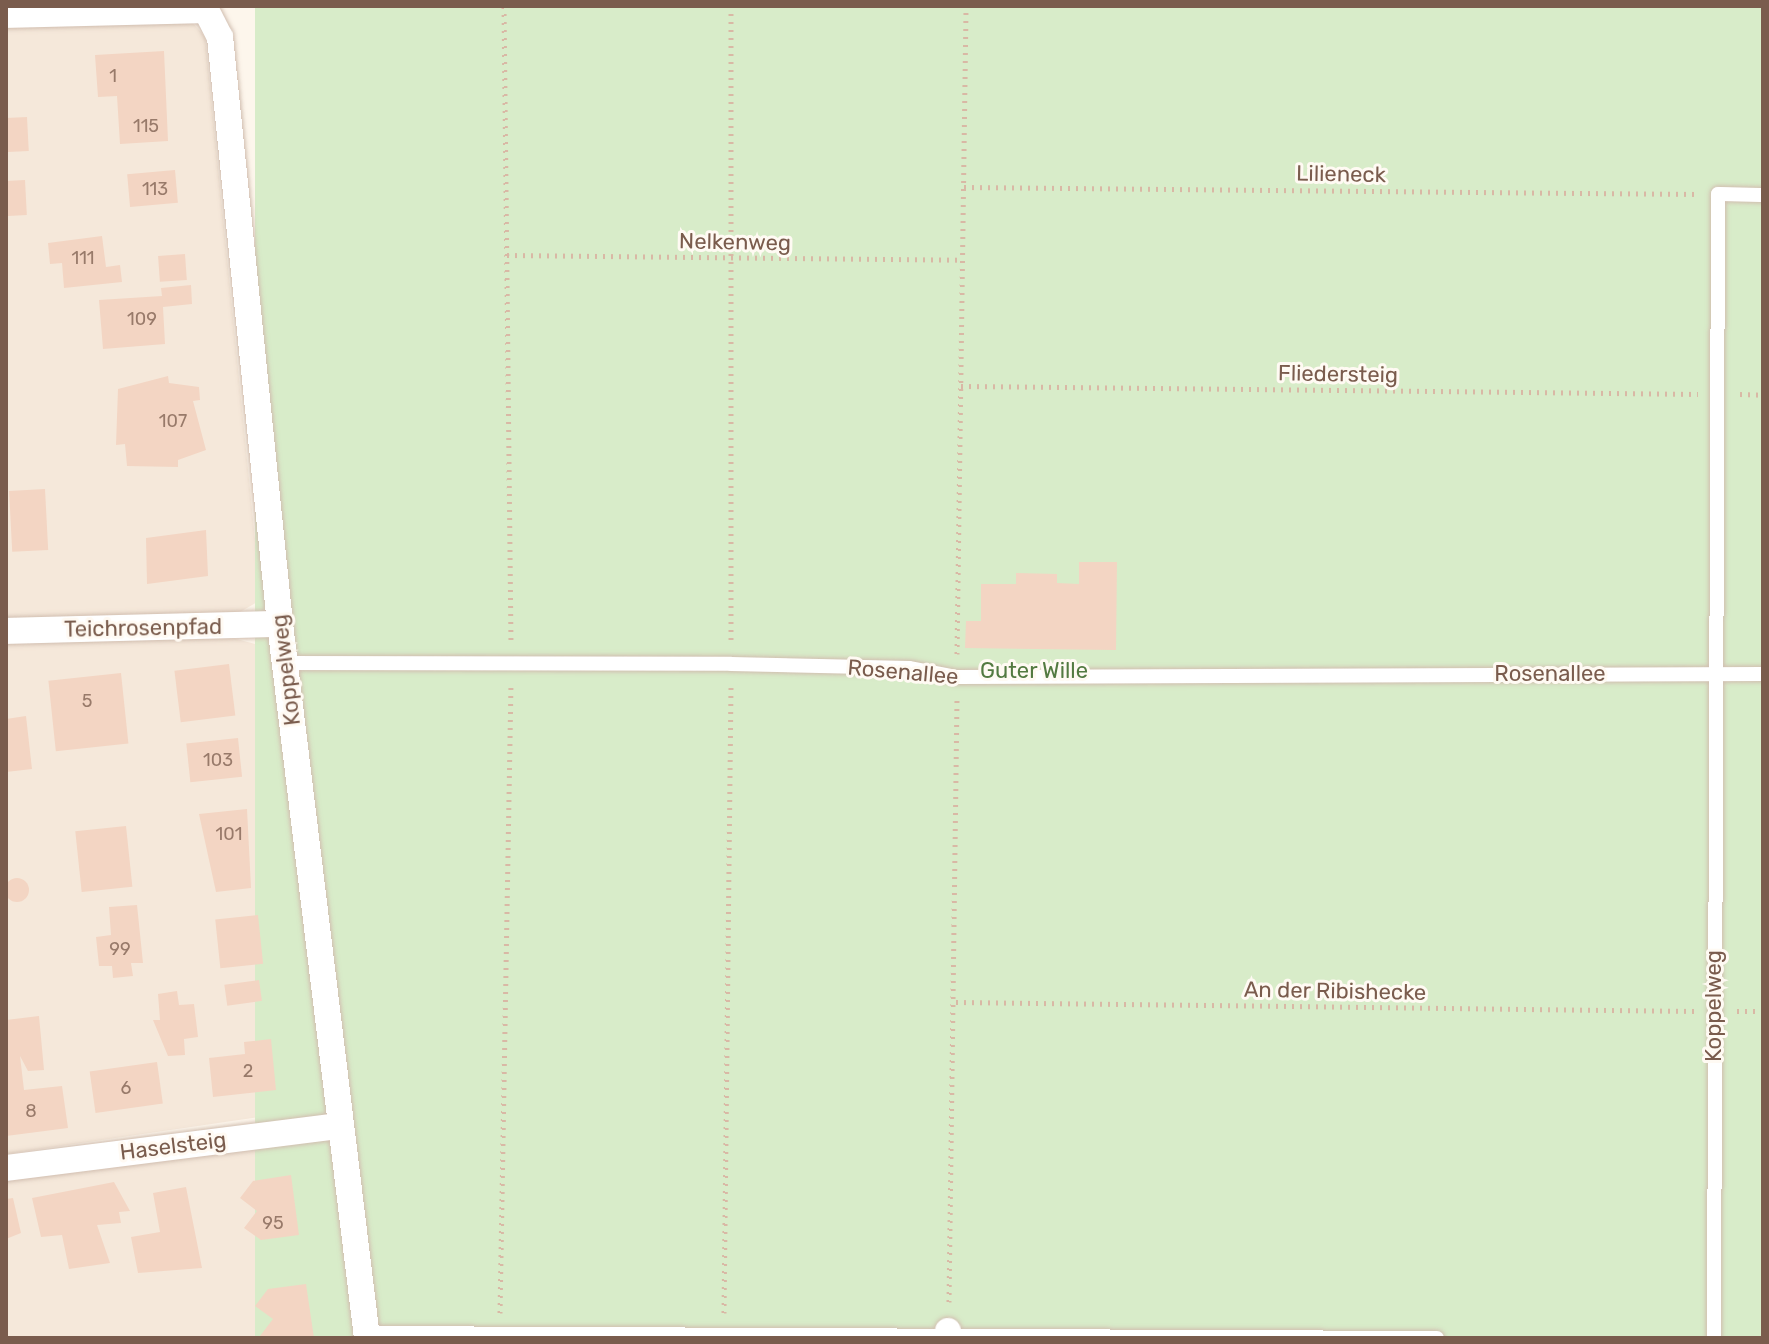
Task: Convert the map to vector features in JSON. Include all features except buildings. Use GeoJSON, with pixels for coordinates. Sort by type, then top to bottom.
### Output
{"type":"FeatureCollection","features":[{"type":"Feature","properties":{"kind":"street"},"geometry":{"type":"LineString","coordinates":[[6,15],[205,8]]}},
{"type":"Feature","properties":{"kind":"street","name":"Koppelweg"},"geometry":{"type":"LineString","coordinates":[[205,8],[220,37],[284,663],[366,1335]]}},
{"type":"Feature","properties":{"kind":"street","name":"Teichrosenpfad"},"geometry":{"type":"LineString","coordinates":[[6,631],[280,624]]}},
{"type":"Feature","properties":{"kind":"street","name":"Haselsteig"},"geometry":{"type":"LineString","coordinates":[[6,1168],[340,1126]]}},
{"type":"Feature","properties":{"kind":"lane"},"geometry":{"type":"LineString","coordinates":[[1718,194],[1763,195]]}},
{"type":"Feature","properties":{"kind":"lane","name":"Koppelweg"},"geometry":{"type":"LineString","coordinates":[[1714,1338],[1713,673],[1718,194]]}},
{"type":"Feature","properties":{"kind":"lane","name":"Rosenallee"},"geometry":{"type":"LineString","coordinates":[[284,663],[746,664],[909,668],[957,677],[1763,674]]}},
{"type":"Feature","properties":{"kind":"lane"},"geometry":{"type":"LineString","coordinates":[[366,1335],[1437,1338]]}},
{"type":"Feature","properties":{"kind":"path"},"geometry":{"type":"LineString","coordinates":[[949,1335],[956,1002],[966,6]]}},
{"type":"Feature","properties":{"kind":"path","name":"Lilieneck"},"geometry":{"type":"LineString","coordinates":[[964,187],[1718,194]]}},
{"type":"Feature","properties":{"kind":"path","name":"Nelkenweg"},"geometry":{"type":"LineString","coordinates":[[507,255],[963,260]]}},
{"type":"Feature","properties":{"kind":"path","name":"Fliedersteig"},"geometry":{"type":"LineString","coordinates":[[961,386],[1715,394]]}},
{"type":"Feature","properties":{"kind":"path","name":"An der Ribishecke"},"geometry":{"type":"LineString","coordinates":[[956,1002],[1714,1011]]}},
{"type":"Feature","properties":{"kind":"shaded area"},"geometry":{"type":"Polygon","coordinates":[[[192,22],[205,37],[261,600],[240,612],[6,624],[6,23],[192,22]]]}},
{"type":"Feature","properties":{"kind":"shaded area"},"geometry":{"type":"Polygon","coordinates":[[[218,634],[263,646],[271,658],[321,1108],[6,1154],[6,639],[218,634]]]}},
{"type":"Feature","properties":{"kind":"shaded area"},"geometry":{"type":"Polygon","coordinates":[[[309,1141],[326,1143],[353,1338],[6,1338],[6,1180],[309,1141]]]}},
{"type":"Feature","properties":{"kind":"green space","name":"Guter Wille"},"geometry":{"type":"Polygon","coordinates":[[[255,6],[1763,6],[1763,1338],[255,1338],[255,6]]]}}]}
